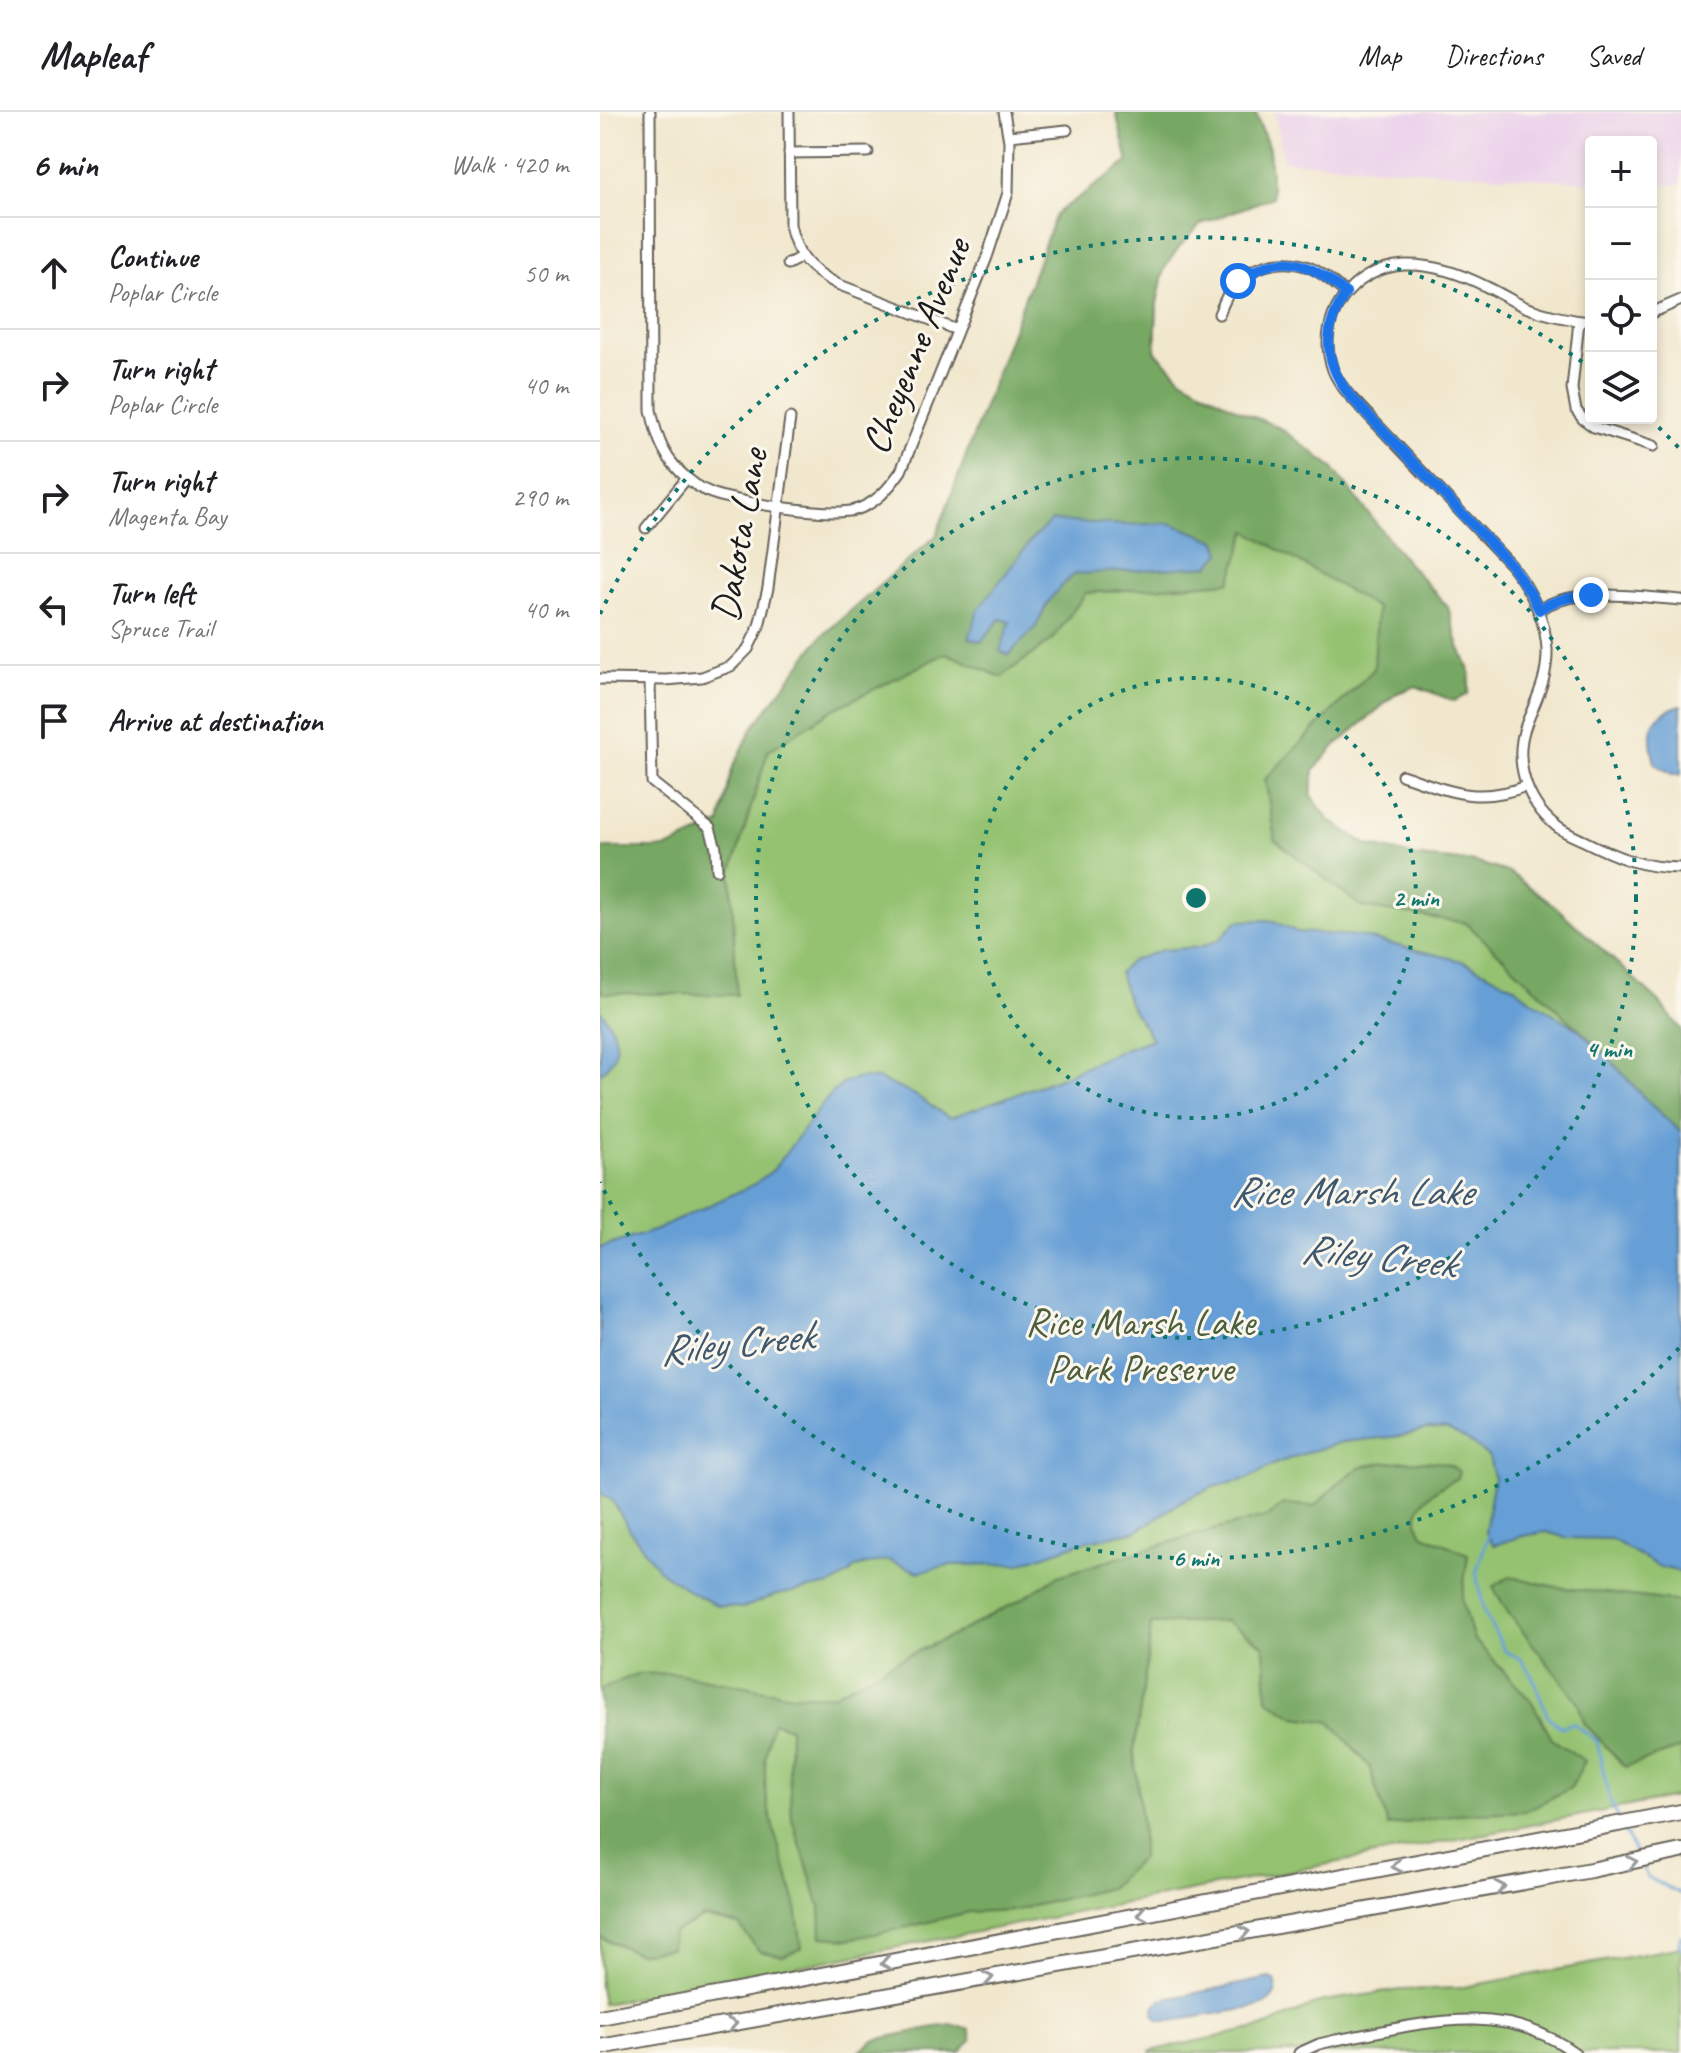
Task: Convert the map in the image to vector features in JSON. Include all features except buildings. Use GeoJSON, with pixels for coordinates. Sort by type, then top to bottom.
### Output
{"type":"FeatureCollection","features":[{"type":"Feature","properties":{"kind":"highway"},"geometry":{"type":"LineString","coordinates":[[600,2017],[1681,1812]]}},
{"type":"Feature","properties":{"kind":"highway"},"geometry":{"type":"LineString","coordinates":[[600,2047],[1677,1852]]}},
{"type":"Feature","properties":{"kind":"street"},"geometry":{"type":"LineString","coordinates":[[646,528],[687,478],[669,459],[657,438],[651,410],[650,112]]}},
{"type":"Feature","properties":{"kind":"street"},"geometry":{"type":"LineString","coordinates":[[789,112],[790,225],[801,257],[820,275],[837,284],[957,330]]}},
{"type":"Feature","properties":{"kind":"street","name":"Cheyenne Avenue"},"geometry":{"type":"LineString","coordinates":[[687,478],[718,495],[834,513],[856,509],[876,499],[890,486],[901,471],[987,257],[1008,193],[1009,136],[1004,112]]}},
{"type":"Feature","properties":{"kind":"street"},"geometry":{"type":"LineString","coordinates":[[1009,136],[1067,130]]}},
{"type":"Feature","properties":{"kind":"street"},"geometry":{"type":"LineString","coordinates":[[789,153],[868,152]]}},
{"type":"Feature","properties":{"kind":"street"},"geometry":{"type":"LineString","coordinates":[[788,264],[801,257]]}},
{"type":"Feature","properties":{"kind":"street"},"geometry":{"type":"LineString","coordinates":[[1219,314],[1238,281],[1266,265],[1299,264],[1314,269],[1346,293]]}},
{"type":"Feature","properties":{"kind":"street"},"geometry":{"type":"LineString","coordinates":[[1585,322],[1538,312],[1462,275],[1435,268],[1390,266],[1366,276],[1346,293],[1331,321],[1329,353],[1333,369],[1350,396],[1511,565],[1539,610],[1547,651],[1541,692],[1526,726],[1521,749],[1526,786],[1544,814],[1556,827],[1628,862],[1681,868]]}},
{"type":"Feature","properties":{"kind":"street"},"geometry":{"type":"LineString","coordinates":[[1657,310],[1681,300]]}},
{"type":"Feature","properties":{"kind":"street"},"geometry":{"type":"LineString","coordinates":[[1579,321],[1572,389],[1576,410],[1594,427],[1654,446]]}},
{"type":"Feature","properties":{"kind":"street","name":"Dakota Lane"},"geometry":{"type":"LineString","coordinates":[[600,679],[702,677],[731,666],[748,649],[762,613],[780,506],[790,418]]}},
{"type":"Feature","properties":{"kind":"street"},"geometry":{"type":"LineString","coordinates":[[1539,610],[1549,603],[1569,597],[1591,595],[1681,600]]}},
{"type":"Feature","properties":{"kind":"street"},"geometry":{"type":"LineString","coordinates":[[650,680],[652,782],[710,828],[716,848],[717,870]]}},
{"type":"Feature","properties":{"kind":"street"},"geometry":{"type":"LineString","coordinates":[[1402,775],[1467,795],[1500,795],[1526,786]]}},
{"type":"Feature","properties":{"kind":"street"},"geometry":{"type":"LineString","coordinates":[[1299,2053],[1336,2040],[1454,2019],[1476,2018],[1499,2021],[1544,2035],[1575,2053]]}},
{"type":"Feature","properties":{"kind":"shaded area"},"geometry":{"type":"Polygon","coordinates":[[[1275,112],[1681,112],[1681,185],[1657,184],[1657,136],[1585,136],[1585,182],[1284,161],[1275,112]]]}},
{"type":"Feature","properties":{"kind":"green space","name":"Rice Marsh Lake Park Preserve"},"geometry":{"type":"Polygon","coordinates":[[[1116,112],[1255,112],[1269,149],[1272,197],[1201,224],[1179,247],[1164,269],[1157,303],[1155,351],[1181,378],[1240,411],[1280,428],[1331,466],[1406,561],[1448,607],[1470,672],[1468,694],[1454,701],[1416,686],[1397,693],[1334,747],[1314,770],[1311,796],[1329,820],[1368,845],[1417,857],[1475,862],[1510,873],[1556,907],[1659,1002],[1681,1029],[1681,1796],[603,2004],[600,1985],[600,848],[667,848],[720,824],[732,770],[752,729],[821,637],[936,536],[1056,214],[1128,162],[1116,112]]]}},
{"type":"Feature","properties":{"kind":"green space"},"geometry":{"type":"Polygon","coordinates":[[[1116,112],[1255,112],[1269,149],[1272,197],[1201,224],[1179,247],[1164,269],[1157,303],[1155,351],[1181,378],[1240,411],[1280,428],[1331,466],[1406,561],[1448,607],[1470,672],[1468,694],[1454,701],[1416,686],[1397,693],[1334,747],[1314,770],[1311,795],[1329,820],[1368,845],[1417,857],[1475,862],[1510,873],[1556,907],[1659,1002],[1681,1029],[1681,1132],[1648,1102],[1603,1052],[1466,923],[1362,907],[1275,840],[1265,779],[1374,669],[1377,608],[1247,531],[1230,582],[1086,593],[1052,640],[1001,677],[946,653],[834,709],[768,751],[731,874],[737,995],[603,993],[600,986],[600,848],[667,848],[720,824],[732,770],[752,729],[821,637],[936,536],[1056,214],[1128,162],[1116,112]]]}},
{"type":"Feature","properties":{"kind":"green space"},"geometry":{"type":"Polygon","coordinates":[[[1406,1461],[1442,1463],[1459,1472],[1457,1478],[1425,1500],[1417,1515],[1418,1524],[1422,1534],[1468,1554],[1462,1599],[1473,1638],[1532,1702],[1552,1739],[1585,1761],[1571,1788],[1525,1811],[1457,1814],[1388,1826],[1369,1766],[1331,1722],[1295,1717],[1267,1699],[1264,1646],[1226,1621],[1151,1624],[1134,1751],[1142,1858],[1109,1888],[1016,1910],[969,1912],[850,1939],[821,1937],[820,1907],[792,1819],[790,1728],[773,1722],[767,1744],[765,1785],[795,1901],[802,1948],[783,1956],[759,1951],[739,1925],[704,1917],[673,1933],[671,1948],[637,1953],[600,1937],[600,1690],[636,1674],[675,1673],[792,1695],[833,1695],[896,1661],[958,1633],[1058,1576],[1269,1516],[1283,1504],[1314,1506],[1360,1468],[1406,1461]]]}},
{"type":"Feature","properties":{"kind":"green space"},"geometry":{"type":"Polygon","coordinates":[[[1510,1576],[1556,1587],[1681,1602],[1681,1748],[1625,1767],[1585,1724],[1577,1701],[1509,1614],[1493,1587],[1510,1576]]]}},
{"type":"Feature","properties":{"kind":"green space"},"geometry":{"type":"Polygon","coordinates":[[[1681,1947],[1681,2053],[1150,2053],[1267,2026],[1322,2001],[1401,1990],[1458,1988],[1681,1947]]]}},
{"type":"Feature","properties":{"kind":"green space"},"geometry":{"type":"Polygon","coordinates":[[[953,2025],[969,2029],[972,2040],[960,2053],[858,2053],[874,2040],[953,2025]]]}},
{"type":"Feature","properties":{"kind":"water"},"geometry":{"type":"Polygon","coordinates":[[[1052,521],[1127,525],[1170,523],[1217,541],[1221,553],[1209,566],[1075,574],[1054,595],[1035,628],[1009,655],[1000,651],[1010,622],[1000,619],[981,642],[969,638],[978,610],[1033,538],[1052,521]]]}},
{"type":"Feature","properties":{"kind":"water"},"geometry":{"type":"Polygon","coordinates":[[[1681,705],[1681,775],[1672,774],[1655,764],[1651,734],[1661,714],[1681,705]]]}},
{"type":"Feature","properties":{"kind":"water","name":"Rice Marsh Lake"},"geometry":{"type":"Polygon","coordinates":[[[1266,920],[1297,932],[1358,936],[1462,961],[1512,985],[1575,1027],[1681,1132],[1681,1572],[1660,1567],[1611,1539],[1567,1538],[1546,1532],[1494,1545],[1485,1532],[1494,1477],[1489,1457],[1466,1439],[1447,1431],[1428,1430],[1343,1442],[1308,1452],[1247,1479],[1213,1487],[1182,1501],[1137,1531],[1083,1542],[1019,1564],[949,1565],[919,1572],[887,1560],[855,1567],[831,1585],[776,1595],[743,1608],[718,1606],[659,1570],[612,1500],[600,1493],[600,1248],[656,1230],[753,1185],[773,1170],[831,1094],[844,1083],[859,1078],[878,1079],[915,1095],[949,1118],[1055,1080],[1152,1039],[1129,1003],[1119,973],[1131,961],[1162,950],[1200,947],[1219,940],[1237,921],[1266,920]]]}},
{"type":"Feature","properties":{"kind":"water"},"geometry":{"type":"Polygon","coordinates":[[[600,1010],[615,1035],[616,1050],[600,1074],[600,1010]]]}},
{"type":"Feature","properties":{"kind":"water"},"geometry":{"type":"Polygon","coordinates":[[[1269,1978],[1275,1980],[1275,1993],[1258,2007],[1172,2021],[1160,2021],[1153,2014],[1155,2005],[1161,2000],[1269,1978]]]}},
{"type":"Feature","properties":{"kind":"waterway","name":"Riley Creek"},"geometry":{"type":"LineString","coordinates":[[1488,1536],[1476,1573],[1485,1614],[1505,1651],[1521,1659],[1532,1676],[1548,1717],[1561,1727],[1573,1723],[1597,1741],[1609,1798],[1618,1818]]}},
{"type":"Feature","properties":{"kind":"waterway","name":"Riley Creek"},"geometry":{"type":"LineString","coordinates":[[1623,1828],[1636,1854]]}},
{"type":"Feature","properties":{"kind":"waterway","name":"Riley Creek"},"geometry":{"type":"LineString","coordinates":[[1641,1864],[1647,1877],[1681,1894]]}},
{"type":"Feature","properties":{"kind":"waterway","name":"Riley Creek"},"geometry":{"type":"LineString","coordinates":[[1681,1936],[1681,1949]]}},
{"type":"Feature","properties":{"kind":"route"},"geometry":{"type":"LineString","coordinates":[[1238,281],[1266,265],[1299,264],[1314,269],[1346,293],[1337,306],[1328,337],[1333,369],[1350,396],[1511,565],[1539,610],[1549,603],[1569,597],[1591,595]]}}]}
